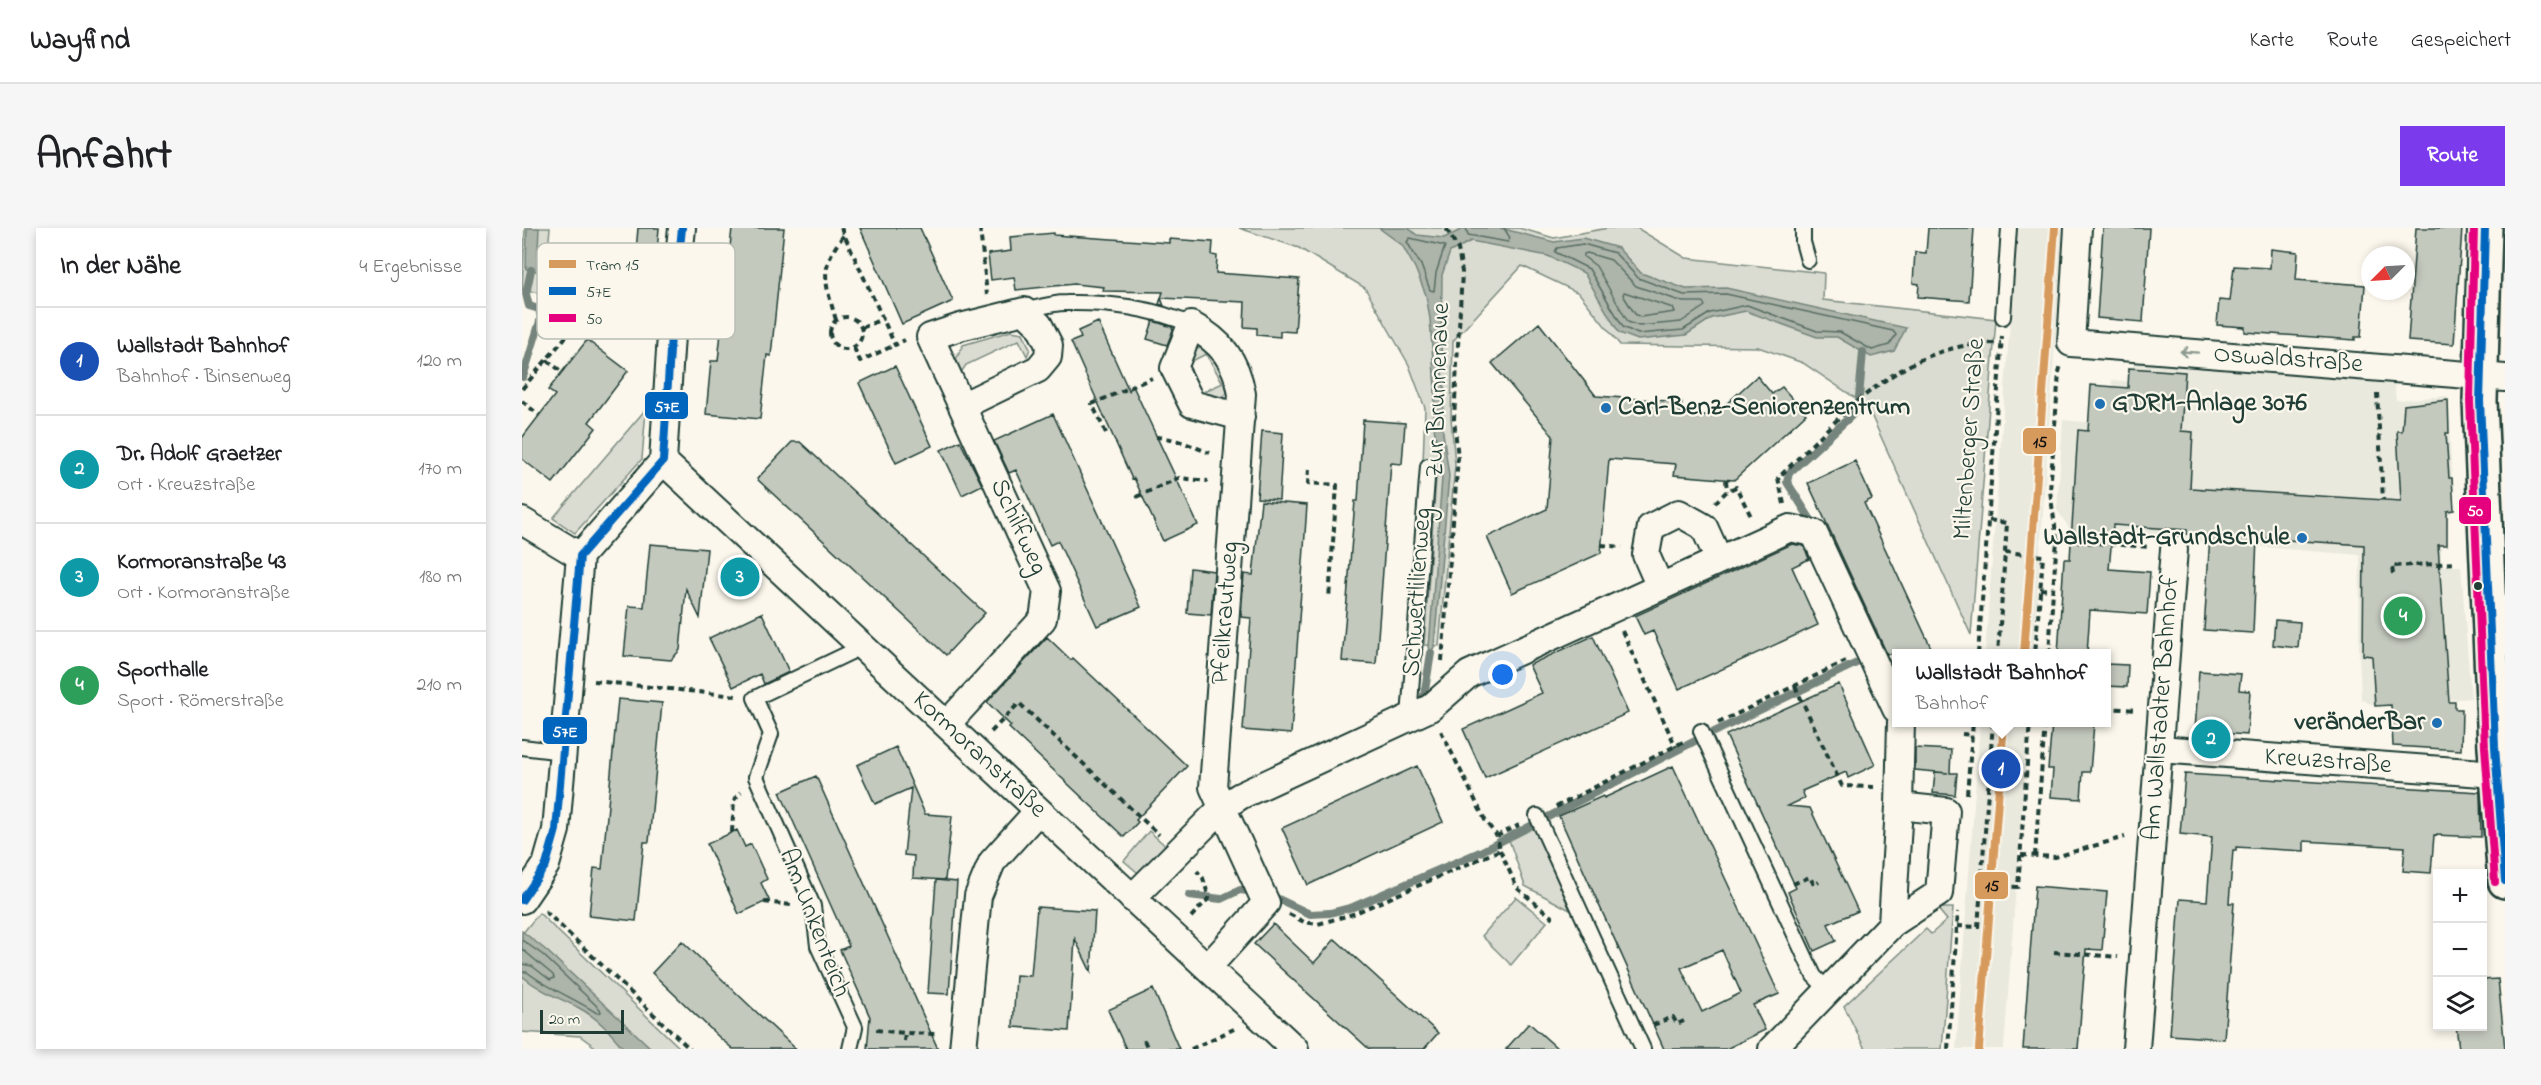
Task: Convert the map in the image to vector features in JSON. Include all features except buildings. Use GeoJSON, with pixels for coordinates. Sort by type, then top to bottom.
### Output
{"type":"FeatureCollection","features":[{"type":"Feature","properties":{"kind":"street"},"geometry":{"type":"LineString","coordinates":[[680,243],[682,228]]}},
{"type":"Feature","properties":{"kind":"street"},"geometry":{"type":"LineString","coordinates":[[2071,343],[2078,228]]}},
{"type":"Feature","properties":{"kind":"street"},"geometry":{"type":"LineString","coordinates":[[2485,228],[2492,377],[2487,562],[2496,774],[2505,880]]}},
{"type":"Feature","properties":{"kind":"street"},"geometry":{"type":"LineString","coordinates":[[930,337],[1024,311],[1039,325],[1049,345],[1048,357],[1038,369],[962,406]]}},
{"type":"Feature","properties":{"kind":"street"},"geometry":{"type":"LineString","coordinates":[[1191,325],[1174,368],[1192,404],[1240,417]]}},
{"type":"Feature","properties":{"kind":"street","name":"Pfeilkrautweg"},"geometry":{"type":"LineString","coordinates":[[1191,325],[1220,344],[1232,360],[1242,394],[1213,787],[1222,808]]}},
{"type":"Feature","properties":{"kind":"street","name":"Schilfweg"},"geometry":{"type":"LineString","coordinates":[[930,337],[1047,591],[1043,619],[946,724]]}},
{"type":"Feature","properties":{"kind":"street"},"geometry":{"type":"LineString","coordinates":[[524,897],[546,865],[556,830],[580,556],[663,461],[671,339]]}},
{"type":"Feature","properties":{"kind":"street","name":"Oswaldstraße"},"geometry":{"type":"LineString","coordinates":[[2071,343],[2390,380],[2492,377]]}},
{"type":"Feature","properties":{"kind":"street","name":"Kormoranstraße"},"geometry":{"type":"LineString","coordinates":[[663,461],[1295,1049]]}},
{"type":"Feature","properties":{"kind":"street"},"geometry":{"type":"LineString","coordinates":[[1659,587],[1646,555],[1651,527],[1679,513],[1704,527],[1719,560]]}},
{"type":"Feature","properties":{"kind":"street"},"geometry":{"type":"LineString","coordinates":[[522,521],[580,556]]}},
{"type":"Feature","properties":{"kind":"street"},"geometry":{"type":"LineString","coordinates":[[1790,528],[1814,533],[1892,700]]}},
{"type":"Feature","properties":{"kind":"street","name":"Schwertlilienweg"},"geometry":{"type":"LineString","coordinates":[[1132,898],[1222,808],[1240,796],[1426,708],[1469,674],[1790,528]]}},
{"type":"Feature","properties":{"kind":"street","name":"Am Wallstadter Bahnhof"},"geometry":{"type":"LineString","coordinates":[[2136,1049],[2174,549]]}},
{"type":"Feature","properties":{"kind":"street"},"geometry":{"type":"LineString","coordinates":[[1892,924],[1901,727]]}},
{"type":"Feature","properties":{"kind":"street","name":"Kreuzstraße"},"geometry":{"type":"LineString","coordinates":[[2159,749],[2496,774]]}},
{"type":"Feature","properties":{"kind":"street"},"geometry":{"type":"LineString","coordinates":[[1772,1049],[1892,924],[1939,893],[1946,811],[1899,797]]}},
{"type":"Feature","properties":{"kind":"street"},"geometry":{"type":"LineString","coordinates":[[1208,967],[1266,903],[1222,808]]}},
{"type":"Feature","properties":{"kind":"street"},"geometry":{"type":"LineString","coordinates":[[963,1045],[978,896],[992,862],[1038,811]]}},
{"type":"Feature","properties":{"kind":"lane"},"geometry":{"type":"LineString","coordinates":[[1803,228],[1803,243],[1808,260]]}},
{"type":"Feature","properties":{"kind":"lane","name":"Miltenberger Straße"},"geometry":{"type":"LineString","coordinates":[[2002,317],[2009,228]]}},
{"type":"Feature","properties":{"kind":"lane","name":"Pfeilkrautweg"},"geometry":{"type":"LineString","coordinates":[[1024,311],[1064,302],[1117,306],[1176,318],[1191,325]]}},
{"type":"Feature","properties":{"kind":"lane","name":"Schwertlilienweg"},"geometry":{"type":"LineString","coordinates":[[1426,708],[1428,466]]}},
{"type":"Feature","properties":{"kind":"lane"},"geometry":{"type":"LineString","coordinates":[[756,777],[771,734],[755,698],[849,653],[860,644]]}},
{"type":"Feature","properties":{"kind":"lane"},"geometry":{"type":"LineString","coordinates":[[1701,731],[1814,976],[1828,990]]}},
{"type":"Feature","properties":{"kind":"lane"},"geometry":{"type":"LineString","coordinates":[[522,747],[563,752]]}},
{"type":"Feature","properties":{"kind":"lane","name":"Am Unkenteich"},"geometry":{"type":"LineString","coordinates":[[756,777],[813,906],[818,946],[855,1027],[850,1049]]}},
{"type":"Feature","properties":{"kind":"lane"},"geometry":{"type":"LineString","coordinates":[[1537,816],[1643,1049]]}},
{"type":"Feature","properties":{"kind":"path"},"geometry":{"type":"LineString","coordinates":[[841,228],[895,345]]}},
{"type":"Feature","properties":{"kind":"path"},"geometry":{"type":"LineString","coordinates":[[980,228],[989,320]]}},
{"type":"Feature","properties":{"kind":"path","name":"Zur Brunnenaue"},"geometry":{"type":"LineString","coordinates":[[1426,708],[1458,458],[1454,419],[1462,272],[1458,249],[1446,228]]}},
{"type":"Feature","properties":{"kind":"path"},"geometry":{"type":"LineString","coordinates":[[836,320],[827,289],[825,266],[844,235]]}},
{"type":"Feature","properties":{"kind":"path"},"geometry":{"type":"LineString","coordinates":[[846,316],[856,319],[862,328],[862,340],[854,348],[842,350],[832,343],[829,331],[836,320],[846,316]]}},
{"type":"Feature","properties":{"kind":"path","name":"Miltenberger Straße"},"geometry":{"type":"LineString","coordinates":[[1978,649],[2002,317]]}},
{"type":"Feature","properties":{"kind":"path"},"geometry":{"type":"LineString","coordinates":[[862,328],[884,318]]}},
{"type":"Feature","properties":{"kind":"path"},"geometry":{"type":"LineString","coordinates":[[854,348],[860,361],[912,337],[930,337]]}},
{"type":"Feature","properties":{"kind":"path"},"geometry":{"type":"LineString","coordinates":[[522,389],[564,339]]}},
{"type":"Feature","properties":{"kind":"path"},"geometry":{"type":"LineString","coordinates":[[1790,528],[1778,478],[1871,388],[1904,367],[1940,351],[1983,342],[2001,343]]}},
{"type":"Feature","properties":{"kind":"path"},"geometry":{"type":"LineString","coordinates":[[2049,649],[2057,540],[2050,491],[2059,372],[2071,343]]}},
{"type":"Feature","properties":{"kind":"path"},"geometry":{"type":"LineString","coordinates":[[547,360],[562,372]]}},
{"type":"Feature","properties":{"kind":"path"},"geometry":{"type":"LineString","coordinates":[[1106,433],[1092,404],[1174,368]]}},
{"type":"Feature","properties":{"kind":"path"},"geometry":{"type":"LineString","coordinates":[[2383,500],[2377,391],[2390,380]]}},
{"type":"Feature","properties":{"kind":"path"},"geometry":{"type":"LineString","coordinates":[[522,401],[539,415]]}},
{"type":"Feature","properties":{"kind":"path"},"geometry":{"type":"LineString","coordinates":[[1156,437],[1172,438],[1178,443],[1214,454],[1238,456]]}},
{"type":"Feature","properties":{"kind":"path"},"geometry":{"type":"LineString","coordinates":[[1309,470],[1308,483],[1337,485],[1329,599]]}},
{"type":"Feature","properties":{"kind":"path"},"geometry":{"type":"LineString","coordinates":[[1136,497],[1179,478],[1236,483]]}},
{"type":"Feature","properties":{"kind":"path"},"geometry":{"type":"LineString","coordinates":[[1726,480],[1727,491]]}},
{"type":"Feature","properties":{"kind":"path"},"geometry":{"type":"LineString","coordinates":[[1718,500],[1727,491],[1736,487],[1763,540]]}},
{"type":"Feature","properties":{"kind":"path"},"geometry":{"type":"LineString","coordinates":[[1989,520],[2007,523],[1998,649]]}},
{"type":"Feature","properties":{"kind":"path","name":"Am Wallstadter Bahnhof"},"geometry":{"type":"LineString","coordinates":[[2057,540],[2174,549]]}},
{"type":"Feature","properties":{"kind":"path"},"geometry":{"type":"LineString","coordinates":[[2005,552],[2043,556],[2035,649]]}},
{"type":"Feature","properties":{"kind":"path"},"geometry":{"type":"LineString","coordinates":[[2392,574],[2392,566],[2487,562]]}},
{"type":"Feature","properties":{"kind":"path"},"geometry":{"type":"LineString","coordinates":[[2040,589],[2053,590]]}},
{"type":"Feature","properties":{"kind":"path"},"geometry":{"type":"LineString","coordinates":[[1612,609],[1676,747]]}},
{"type":"Feature","properties":{"kind":"path"},"geometry":{"type":"LineString","coordinates":[[1497,836],[1676,747],[1701,731],[1869,650]]}},
{"type":"Feature","properties":{"kind":"path"},"geometry":{"type":"LineString","coordinates":[[570,678],[755,698]]}},
{"type":"Feature","properties":{"kind":"path"},"geometry":{"type":"LineString","coordinates":[[1795,686],[1842,786],[1899,797]]}},
{"type":"Feature","properties":{"kind":"path"},"geometry":{"type":"LineString","coordinates":[[974,750],[1019,703],[1203,878],[1209,898],[1174,936]]}},
{"type":"Feature","properties":{"kind":"path"},"geometry":{"type":"LineString","coordinates":[[1426,708],[1486,822],[1497,836],[1500,850],[1517,888],[1553,918]]}},
{"type":"Feature","properties":{"kind":"path"},"geometry":{"type":"LineString","coordinates":[[1957,927],[1978,927],[1993,727]]}},
{"type":"Feature","properties":{"kind":"path"},"geometry":{"type":"LineString","coordinates":[[1981,885],[2018,887],[2030,727]]}},
{"type":"Feature","properties":{"kind":"path"},"geometry":{"type":"LineString","coordinates":[[2035,856],[2045,727]]}},
{"type":"Feature","properties":{"kind":"path"},"geometry":{"type":"LineString","coordinates":[[1962,734],[1971,735]]}},
{"type":"Feature","properties":{"kind":"path"},"geometry":{"type":"LineString","coordinates":[[732,832],[734,800],[756,777]]}},
{"type":"Feature","properties":{"kind":"path"},"geometry":{"type":"LineString","coordinates":[[2020,855],[2055,857],[2153,828]]}},
{"type":"Feature","properties":{"kind":"path"},"geometry":{"type":"LineString","coordinates":[[1266,903],[1304,922],[1318,924],[1353,914],[1500,850]]}},
{"type":"Feature","properties":{"kind":"path"},"geometry":{"type":"LineString","coordinates":[[1776,892],[1809,877],[1814,885],[1819,882]]}},
{"type":"Feature","properties":{"kind":"path"},"geometry":{"type":"LineString","coordinates":[[524,897],[690,1049]]}},
{"type":"Feature","properties":{"kind":"path"},"geometry":{"type":"LineString","coordinates":[[2054,952],[2143,959]]}},
{"type":"Feature","properties":{"kind":"path"},"geometry":{"type":"LineString","coordinates":[[1191,1049],[1232,1031],[1257,1012]]}},
{"type":"Feature","properties":{"kind":"path"},"geometry":{"type":"LineString","coordinates":[[1636,1033],[1673,1017],[1677,1024],[1684,1021]]}},
{"type":"Feature","properties":{"kind":"path"},"geometry":{"type":"LineString","coordinates":[[855,1027],[905,1034],[944,1034],[963,1045]]}},
{"type":"Feature","properties":{"kind":"path"},"geometry":{"type":"LineString","coordinates":[[904,1041],[905,1034]]}},
{"type":"Feature","properties":{"kind":"path"},"geometry":{"type":"LineString","coordinates":[[1144,1040],[1148,1049]]}},
{"type":"Feature","properties":{"kind":"shaded area"},"geometry":{"type":"Polygon","coordinates":[[[525,228],[550,228],[549,243],[537,243],[537,292],[522,291],[525,228]]]}},
{"type":"Feature","properties":{"kind":"shaded area"},"geometry":{"type":"Polygon","coordinates":[[[1239,228],[1519,228],[1554,238],[1608,228],[1637,228],[1686,258],[1824,273],[1823,300],[1996,319],[1971,635],[1867,406],[1803,363],[1758,347],[1620,345],[1579,293],[1522,266],[1453,341],[1451,418],[1455,465],[1439,646],[1424,645],[1437,464],[1423,463],[1425,408],[1409,365],[1365,288],[1299,248],[1239,228]]]}},
{"type":"Feature","properties":{"kind":"shaded area"},"geometry":{"type":"Polygon","coordinates":[[[2017,228],[2063,228],[2033,649],[1985,649],[2017,228]]]}},
{"type":"Feature","properties":{"kind":"shaded area"},"geometry":{"type":"Polygon","coordinates":[[[1011,331],[1023,333],[1030,349],[1027,356],[1019,340],[966,365],[958,377],[953,366],[963,345],[1011,331]]]}},
{"type":"Feature","properties":{"kind":"shaded area"},"geometry":{"type":"Polygon","coordinates":[[[1203,347],[1217,363],[1225,380],[1227,394],[1216,401],[1209,400],[1205,391],[1223,383],[1206,354],[1192,361],[1192,351],[1203,347]]]}},
{"type":"Feature","properties":{"kind":"shaded area","name":"Wallstadt-Grundschule"},"geometry":{"type":"Polygon","coordinates":[[[2134,359],[2394,378],[2396,400],[2447,396],[2454,510],[2448,515],[2447,545],[2441,545],[2441,566],[2461,566],[2471,698],[2375,706],[2361,699],[2360,555],[2072,532],[2057,510],[2063,420],[2109,424],[2112,380],[2132,382],[2134,359]]]}},
{"type":"Feature","properties":{"kind":"shaded area"},"geometry":{"type":"Polygon","coordinates":[[[646,409],[642,459],[575,533],[553,518],[646,409]]]}},
{"type":"Feature","properties":{"kind":"shaded area"},"geometry":{"type":"Polygon","coordinates":[[[1980,727],[2028,727],[2004,1049],[1956,1049],[1980,727]]]}},
{"type":"Feature","properties":{"kind":"shaded area"},"geometry":{"type":"Polygon","coordinates":[[[1535,827],[1570,910],[1525,886],[1509,840],[1535,827]]]}},
{"type":"Feature","properties":{"kind":"shaded area"},"geometry":{"type":"Polygon","coordinates":[[[1149,831],[1169,849],[1144,878],[1124,861],[1149,831]]]}},
{"type":"Feature","properties":{"kind":"shaded area"},"geometry":{"type":"Polygon","coordinates":[[[1516,897],[1547,922],[1511,965],[1482,936],[1516,897]]]}},
{"type":"Feature","properties":{"kind":"shaded area"},"geometry":{"type":"Polygon","coordinates":[[[1937,908],[1953,908],[1942,1049],[1865,1049],[1844,1006],[1926,929],[1931,934],[1947,920],[1937,908]]]}},
{"type":"Feature","properties":{"kind":"shaded area"},"geometry":{"type":"Polygon","coordinates":[[[539,913],[681,1049],[598,1049],[580,1036],[522,1032],[522,934],[539,913]]]}},
{"type":"Feature","properties":{"kind":"water"},"geometry":{"type":"Polygon","coordinates":[[[527,228],[539,228],[537,271],[526,269],[527,228]]]}},
{"type":"Feature","properties":{"kind":"water"},"geometry":{"type":"Polygon","coordinates":[[[1379,228],[1408,228],[1417,235],[1444,238],[1465,228],[1500,228],[1554,242],[1583,238],[1618,248],[1641,273],[1686,289],[1726,288],[1906,328],[1894,351],[1871,357],[1837,337],[1817,337],[1746,311],[1712,318],[1686,335],[1638,340],[1619,333],[1584,273],[1548,256],[1471,241],[1450,252],[1442,275],[1441,364],[1445,393],[1442,425],[1449,476],[1434,647],[1431,653],[1429,647],[1442,478],[1434,427],[1435,389],[1430,319],[1426,295],[1415,268],[1402,245],[1379,228]]]}},
{"type":"Feature","properties":{"kind":"water"},"geometry":{"type":"Polygon","coordinates":[[[522,931],[547,951],[652,1049],[624,1049],[592,1016],[522,976],[522,931]]]}},
{"type":"Feature","properties":{"kind":"waterway"},"geometry":{"type":"LineString","coordinates":[[531,270],[526,294],[529,306],[537,308]]}},
{"type":"Feature","properties":{"kind":"waterway"},"geometry":{"type":"LineString","coordinates":[[523,377],[537,331]]}},
{"type":"Feature","properties":{"kind":"waterway"},"geometry":{"type":"LineString","coordinates":[[1859,397],[1863,352]]}},
{"type":"Feature","properties":{"kind":"waterway"},"geometry":{"type":"LineString","coordinates":[[1816,528],[1787,482],[1789,473],[1859,408],[1859,401]]}},
{"type":"Feature","properties":{"kind":"waterway"},"geometry":{"type":"LineString","coordinates":[[1424,696],[1431,653]]}},
{"type":"Feature","properties":{"kind":"waterway"},"geometry":{"type":"LineString","coordinates":[[1712,733],[1869,657]]}},
{"type":"Feature","properties":{"kind":"waterway"},"geometry":{"type":"LineString","coordinates":[[1268,894],[1310,914],[1330,913],[1353,907],[1480,852],[1697,740]]}},
{"type":"Feature","properties":{"kind":"waterway"},"geometry":{"type":"LineString","coordinates":[[1189,895],[1221,899],[1240,890],[1255,892]]}},
{"type":"Feature","properties":{"kind":"tram line","name":"15"},"geometry":{"type":"LineString","coordinates":[[2024,649],[2055,228]]}},
{"type":"Feature","properties":{"kind":"tram line","name":"15"},"geometry":{"type":"LineString","coordinates":[[1979,1049],[2004,727]]}},
{"type":"Feature","properties":{"kind":"transit line","name":"57E"},"geometry":{"type":"LineString","coordinates":[[680,243],[682,228]]}},
{"type":"Feature","properties":{"kind":"transit line","name":"50"},"geometry":{"type":"LineString","coordinates":[[2474,228],[2470,401],[2485,747],[2495,882]]}},
{"type":"Feature","properties":{"kind":"transit line","name":"57E"},"geometry":{"type":"LineString","coordinates":[[2485,228],[2480,401],[2495,747],[2505,881]]}},
{"type":"Feature","properties":{"kind":"transit line","name":"57E"},"geometry":{"type":"LineString","coordinates":[[522,900],[546,865],[556,830],[580,556],[663,461],[671,339]]}},
{"type":"Feature","properties":{"kind":"place","name":"GDRM-Anlage 3076"},"geometry":{"type":"Point","coordinates":[2100,404]}},
{"type":"Feature","properties":{"kind":"place","name":"Carl-Benz-Seniorenzentrum"},"geometry":{"type":"Point","coordinates":[1606,408]}},
{"type":"Feature","properties":{"kind":"place","name":"Wallstadt-Grundschule"},"geometry":{"type":"Point","coordinates":[2302,538]}},
{"type":"Feature","properties":{"kind":"place","name":"Kormoranstraße 43"},"geometry":{"type":"Point","coordinates":[740,577]}},
{"type":"Feature","properties":{"kind":"place","name":"Sporthalle"},"geometry":{"type":"Point","coordinates":[2403,616]}},
{"type":"Feature","properties":{"kind":"place","name":"veränderBar"},"geometry":{"type":"Point","coordinates":[2437,723]}},
{"type":"Feature","properties":{"kind":"place","name":"Dr. Adolf Graetzer"},"geometry":{"type":"Point","coordinates":[2211,739]}},
{"type":"Feature","properties":{"kind":"place","name":"Wallstadt Bahnhof"},"geometry":{"type":"Point","coordinates":[2001,769]}}]}
